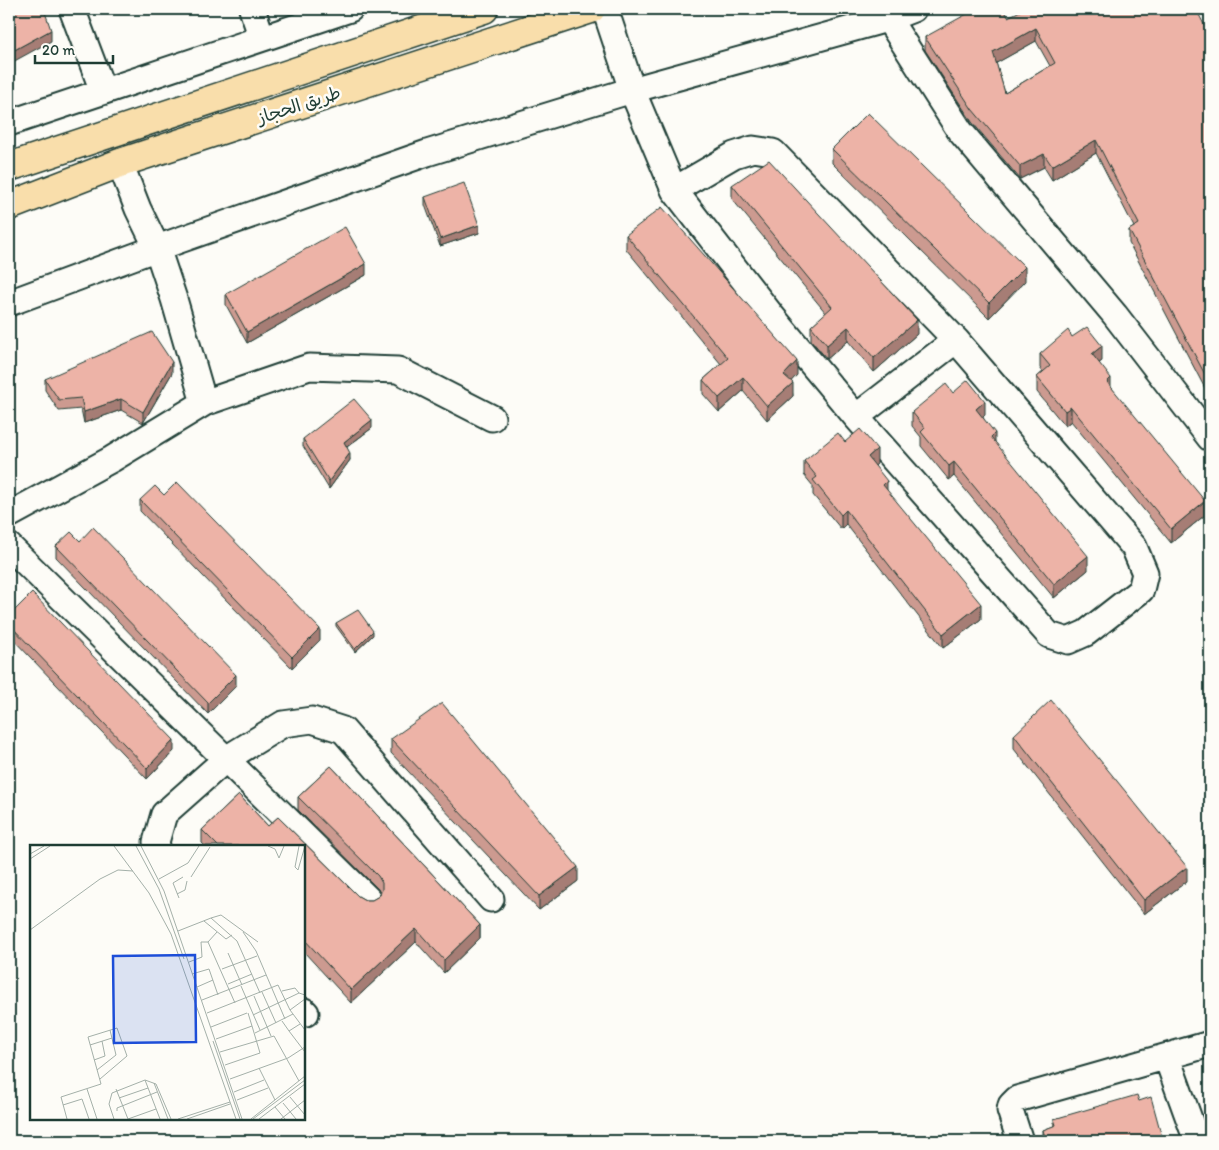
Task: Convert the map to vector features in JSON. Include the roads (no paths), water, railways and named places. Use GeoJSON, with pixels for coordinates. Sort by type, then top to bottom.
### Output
{"type":"FeatureCollection","features":[{"type":"Feature","properties":{"kind":"main road","name":"طريق الحجاز"},"geometry":{"type":"LineString","coordinates":[[9,166],[484,9]]}},
{"type":"Feature","properties":{"kind":"main road","name":"طريق الحجاز"},"geometry":{"type":"LineString","coordinates":[[9,206],[120,163],[591,9]]}},
{"type":"Feature","properties":{"kind":"street"},"geometry":{"type":"LineString","coordinates":[[72,9],[103,91]]}},
{"type":"Feature","properties":{"kind":"street"},"geometry":{"type":"LineString","coordinates":[[252,9],[262,38]]}},
{"type":"Feature","properties":{"kind":"street"},"geometry":{"type":"LineString","coordinates":[[9,123],[350,9]]}},
{"type":"Feature","properties":{"kind":"street"},"geometry":{"type":"LineString","coordinates":[[606,9],[632,90],[674,190],[771,315],[856,418],[1049,635],[1068,641],[1086,634],[1141,590],[1145,573],[1134,547],[956,340],[773,152],[753,149],[734,155],[674,190]]}},
{"type":"Feature","properties":{"kind":"street"},"geometry":{"type":"LineString","coordinates":[[9,303],[157,248],[427,153],[885,14],[913,9]]}},
{"type":"Feature","properties":{"kind":"street"},"geometry":{"type":"LineString","coordinates":[[885,14],[960,131],[1115,315],[1210,438]]}},
{"type":"Feature","properties":{"kind":"street"},"geometry":{"type":"LineString","coordinates":[[120,163],[138,209],[157,248],[204,403]]}},
{"type":"Feature","properties":{"kind":"street"},"geometry":{"type":"LineString","coordinates":[[856,418],[956,340]]}},
{"type":"Feature","properties":{"kind":"street"},"geometry":{"type":"LineString","coordinates":[[9,515],[112,459],[204,403],[309,367],[398,370],[492,418]]}},
{"type":"Feature","properties":{"kind":"street"},"geometry":{"type":"LineString","coordinates":[[9,546],[368,899]]}},
{"type":"Feature","properties":{"kind":"street"},"geometry":{"type":"LineString","coordinates":[[157,845],[164,814],[226,759],[283,724],[312,720],[343,730],[491,899]]}},
{"type":"Feature","properties":{"kind":"street"},"geometry":{"type":"LineString","coordinates":[[1020,1141],[1010,1110],[1011,1105],[1017,1099],[1167,1058],[1210,1044]]}},
{"type":"Feature","properties":{"kind":"street"},"geometry":{"type":"LineString","coordinates":[[1167,1058],[1197,1141]]}}]}
